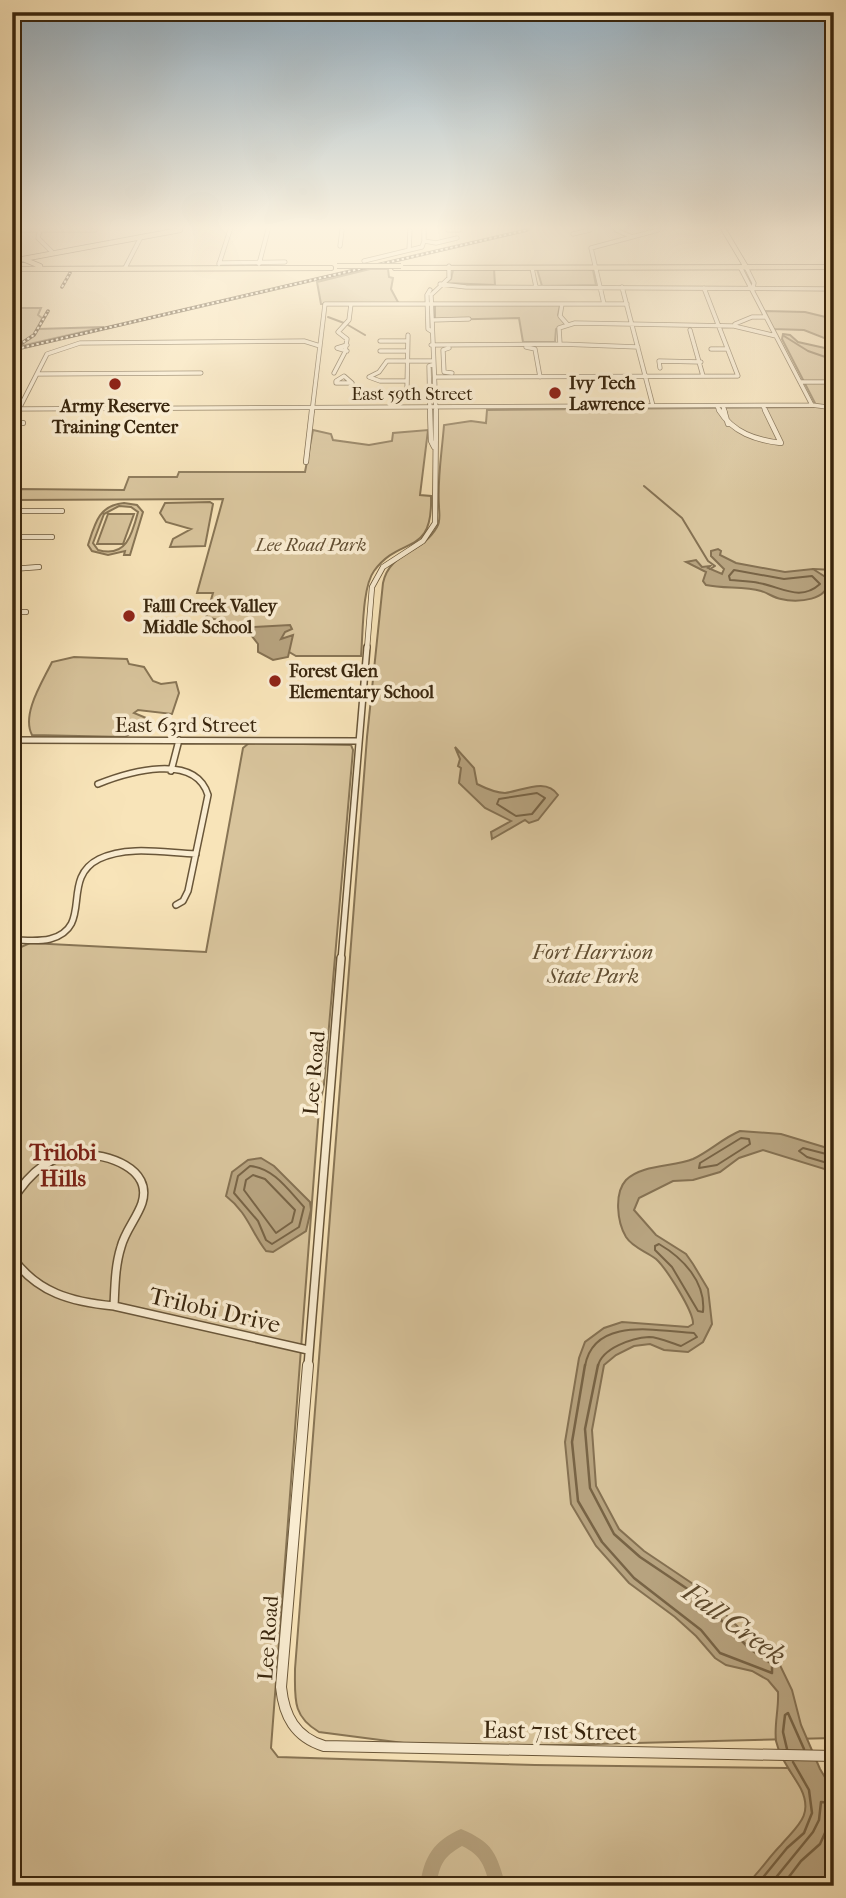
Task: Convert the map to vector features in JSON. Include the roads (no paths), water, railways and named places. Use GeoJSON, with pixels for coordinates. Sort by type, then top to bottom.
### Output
{"type":"FeatureCollection","features":[{"type":"Feature","properties":{"kind":"street"},"geometry":{"type":"LineString","coordinates":[[306,462],[324,319]]}},
{"type":"Feature","properties":{"kind":"street"},"geometry":{"type":"LineString","coordinates":[[334,373],[347,345],[347,339],[338,332],[339,328],[349,319]]}},
{"type":"Feature","properties":{"kind":"street","name":"Lee Road"},"geometry":{"type":"LineString","coordinates":[[428,319],[435,377],[434,408]]}},
{"type":"Feature","properties":{"kind":"street"},"geometry":{"type":"LineString","coordinates":[[563,319],[570,324]]}},
{"type":"Feature","properties":{"kind":"street"},"geometry":{"type":"LineString","coordinates":[[631,319],[653,406]]}},
{"type":"Feature","properties":{"kind":"street"},"geometry":{"type":"LineString","coordinates":[[539,375],[533,348],[443,349],[444,372],[448,373],[539,375],[737,376],[716,319]]}},
{"type":"Feature","properties":{"kind":"street"},"geometry":{"type":"LineString","coordinates":[[560,344],[558,329],[570,324],[685,324],[691,327],[740,323],[749,319]]}},
{"type":"Feature","properties":{"kind":"street"},"geometry":{"type":"LineString","coordinates":[[765,319],[812,405]]}},
{"type":"Feature","properties":{"kind":"street","name":"Lee Road"},"geometry":{"type":"LineString","coordinates":[[430,331],[433,320]]}},
{"type":"Feature","properties":{"kind":"street"},"geometry":{"type":"LineString","coordinates":[[433,320],[469,320]]}},
{"type":"Feature","properties":{"kind":"street"},"geometry":{"type":"LineString","coordinates":[[740,323],[744,328]]}},
{"type":"Feature","properties":{"kind":"street"},"geometry":{"type":"LineString","coordinates":[[719,325],[776,336]]}},
{"type":"Feature","properties":{"kind":"street"},"geometry":{"type":"LineString","coordinates":[[691,327],[703,376]]}},
{"type":"Feature","properties":{"kind":"street"},"geometry":{"type":"LineString","coordinates":[[304,341],[322,335]]}},
{"type":"Feature","properties":{"kind":"street"},"geometry":{"type":"LineString","coordinates":[[407,388],[408,335]]}},
{"type":"Feature","properties":{"kind":"street"},"geometry":{"type":"LineString","coordinates":[[19,409],[46,356],[54,349],[88,342],[304,341],[320,346]]}},
{"type":"Feature","properties":{"kind":"street"},"geometry":{"type":"LineString","coordinates":[[380,341],[407,341]]}},
{"type":"Feature","properties":{"kind":"street"},"geometry":{"type":"LineString","coordinates":[[431,345],[560,344],[638,347]]}},
{"type":"Feature","properties":{"kind":"street"},"geometry":{"type":"LineString","coordinates":[[346,351],[337,348],[347,345]]}},
{"type":"Feature","properties":{"kind":"street"},"geometry":{"type":"LineString","coordinates":[[712,349],[728,350]]}},
{"type":"Feature","properties":{"kind":"street"},"geometry":{"type":"LineString","coordinates":[[380,351],[407,351]]}},
{"type":"Feature","properties":{"kind":"street"},"geometry":{"type":"LineString","coordinates":[[407,382],[380,381],[369,377],[378,373],[387,361],[432,360],[443,356]]}},
{"type":"Feature","properties":{"kind":"street","name":"Lee Road"},"geometry":{"type":"LineString","coordinates":[[293,1727],[282,1705],[281,1687],[373,584],[383,567],[420,544],[434,527],[437,446],[429,366],[432,360]]}},
{"type":"Feature","properties":{"kind":"street"},"geometry":{"type":"LineString","coordinates":[[432,360],[444,365]]}},
{"type":"Feature","properties":{"kind":"street"},"geometry":{"type":"LineString","coordinates":[[660,368],[659,361],[701,362]]}},
{"type":"Feature","properties":{"kind":"street"},"geometry":{"type":"LineString","coordinates":[[703,368],[710,376]]}},
{"type":"Feature","properties":{"kind":"street"},"geometry":{"type":"LineString","coordinates":[[37,374],[201,373]]}},
{"type":"Feature","properties":{"kind":"street"},"geometry":{"type":"LineString","coordinates":[[317,373],[344,376]]}},
{"type":"Feature","properties":{"kind":"street"},"geometry":{"type":"LineString","coordinates":[[435,377],[539,375]]}},
{"type":"Feature","properties":{"kind":"street"},"geometry":{"type":"LineString","coordinates":[[800,382],[834,382]]}},
{"type":"Feature","properties":{"kind":"street"},"geometry":{"type":"LineString","coordinates":[[720,406],[728,424],[749,437],[781,443],[763,405]]}},
{"type":"Feature","properties":{"kind":"street","name":"East 59th Street"},"geometry":{"type":"LineString","coordinates":[[12,409],[763,405],[834,408]]}},
{"type":"Feature","properties":{"kind":"street"},"geometry":{"type":"LineString","coordinates":[[12,423],[23,423]]}},
{"type":"Feature","properties":{"kind":"street"},"geometry":{"type":"LineString","coordinates":[[12,511],[62,511]]}},
{"type":"Feature","properties":{"kind":"street"},"geometry":{"type":"LineString","coordinates":[[12,537],[52,537]]}},
{"type":"Feature","properties":{"kind":"street"},"geometry":{"type":"LineString","coordinates":[[12,569],[39,567]]}},
{"type":"Feature","properties":{"kind":"street"},"geometry":{"type":"LineString","coordinates":[[12,612],[26,612]]}},
{"type":"Feature","properties":{"kind":"street","name":"East 63rd Street"},"geometry":{"type":"LineString","coordinates":[[12,740],[359,741]]}},
{"type":"Feature","properties":{"kind":"street"},"geometry":{"type":"LineString","coordinates":[[172,771],[179,740]]}},
{"type":"Feature","properties":{"kind":"street"},"geometry":{"type":"LineString","coordinates":[[97,784],[136,771],[172,771],[195,775],[204,781],[208,789],[187,894],[176,905]]}},
{"type":"Feature","properties":{"kind":"street"},"geometry":{"type":"LineString","coordinates":[[12,940],[47,939],[69,929],[77,914],[77,881],[93,862],[115,854],[196,854]]}},
{"type":"Feature","properties":{"kind":"street"},"geometry":{"type":"LineString","coordinates":[[12,1201],[24,1181],[37,1168],[71,1153],[106,1157],[138,1175],[144,1186],[143,1197],[122,1242],[114,1306]]}},
{"type":"Feature","properties":{"kind":"street","name":"Trilobi Drive"},"geometry":{"type":"LineString","coordinates":[[12,1257],[25,1274],[54,1294],[79,1302],[114,1306],[309,1350]]}},
{"type":"Feature","properties":{"kind":"street","name":"East 71st Street"},"geometry":{"type":"LineString","coordinates":[[293,1727],[310,1742],[324,1746],[834,1756]]}},
{"type":"Feature","properties":{"kind":"water"},"geometry":{"type":"Polygon","coordinates":[[[711,551],[721,551],[720,555],[736,563],[785,572],[813,569],[827,578],[827,586],[819,596],[795,601],[754,589],[706,585],[703,581],[706,572],[686,562],[696,560],[702,567],[710,566],[708,568],[722,574],[724,569],[711,556],[711,551]]]}},
{"type":"Feature","properties":{"kind":"water"},"geometry":{"type":"Polygon","coordinates":[[[290,625],[292,629],[285,632],[281,639],[293,635],[288,657],[273,660],[258,652],[258,644],[247,630],[254,627],[290,625]]]}},
{"type":"Feature","properties":{"kind":"water"},"geometry":{"type":"Polygon","coordinates":[[[455,747],[474,768],[477,784],[483,787],[505,793],[540,786],[553,790],[558,795],[538,820],[529,823],[525,820],[492,839],[491,832],[511,821],[485,808],[459,783],[460,759],[455,747]]]}},
{"type":"Feature","properties":{"kind":"water","name":"Fall Creek"},"geometry":{"type":"Polygon","coordinates":[[[740,1131],[781,1134],[834,1150],[834,1172],[763,1150],[739,1158],[720,1172],[693,1180],[673,1181],[639,1198],[634,1210],[656,1235],[686,1254],[708,1289],[712,1324],[703,1342],[688,1352],[664,1350],[650,1344],[634,1346],[604,1365],[592,1430],[596,1486],[619,1529],[644,1551],[699,1588],[755,1644],[777,1659],[792,1690],[801,1725],[820,1769],[834,1792],[834,1886],[745,1886],[802,1820],[804,1814],[801,1789],[776,1741],[778,1692],[768,1680],[752,1671],[726,1665],[715,1658],[675,1617],[629,1583],[596,1546],[571,1504],[565,1442],[579,1358],[585,1342],[604,1328],[622,1322],[688,1327],[693,1324],[684,1301],[661,1264],[626,1237],[618,1208],[622,1186],[626,1180],[641,1171],[693,1159],[740,1131]]]}},
{"type":"Feature","properties":{"kind":"water"},"geometry":{"type":"Polygon","coordinates":[[[261,1158],[274,1166],[310,1202],[306,1231],[273,1252],[266,1251],[244,1216],[226,1196],[232,1172],[248,1160],[261,1158]]]}},
{"type":"Feature","properties":{"kind":"waterway"},"geometry":{"type":"LineString","coordinates":[[332,319],[344,323]]}},
{"type":"Feature","properties":{"kind":"waterway"},"geometry":{"type":"LineString","coordinates":[[348,325],[365,335]]}},
{"type":"Feature","properties":{"kind":"waterway"},"geometry":{"type":"LineString","coordinates":[[784,336],[808,351],[834,360]]}},
{"type":"Feature","properties":{"kind":"waterway"},"geometry":{"type":"LineString","coordinates":[[644,486],[682,518],[708,561],[715,566],[710,569]]}},
{"type":"Feature","properties":{"kind":"waterway"},"geometry":{"type":"LineString","coordinates":[[813,569],[834,570]]}},
{"type":"Feature","properties":{"kind":"waterway"},"geometry":{"type":"LineString","coordinates":[[428,1886],[431,1868],[437,1856],[446,1846],[461,1837],[484,1850],[498,1886]]}},
{"type":"Feature","properties":{"kind":"railway"},"geometry":{"type":"LineString","coordinates":[[19,345],[34,335],[44,319]]}},
{"type":"Feature","properties":{"kind":"railway"},"geometry":{"type":"LineString","coordinates":[[12,350],[147,319]]}},
{"type":"Feature","properties":{"kind":"place","name":"Army Reserve Training Center"},"geometry":{"type":"Point","coordinates":[115,384]}},
{"type":"Feature","properties":{"kind":"place","name":"Ivy Tech Lawrence"},"geometry":{"type":"Point","coordinates":[555,393]}},
{"type":"Feature","properties":{"kind":"place","name":"Falll Creek Valley Middle School"},"geometry":{"type":"Point","coordinates":[129,616]}},
{"type":"Feature","properties":{"kind":"place","name":"Forest Glen Elementary School"},"geometry":{"type":"Point","coordinates":[275,681]}},
{"type":"Feature","properties":{"kind":"district","name":"Trilobi Hills"},"geometry":{"type":"Point","coordinates":[63,1165]}},
{"type":"Feature","properties":{"kind":"park label","name":"Lee Road Park"},"geometry":{"type":"Point","coordinates":[311,545]}},
{"type":"Feature","properties":{"kind":"park label","name":"Fort Harrison State Park"},"geometry":{"type":"Point","coordinates":[593,964]}}]}
